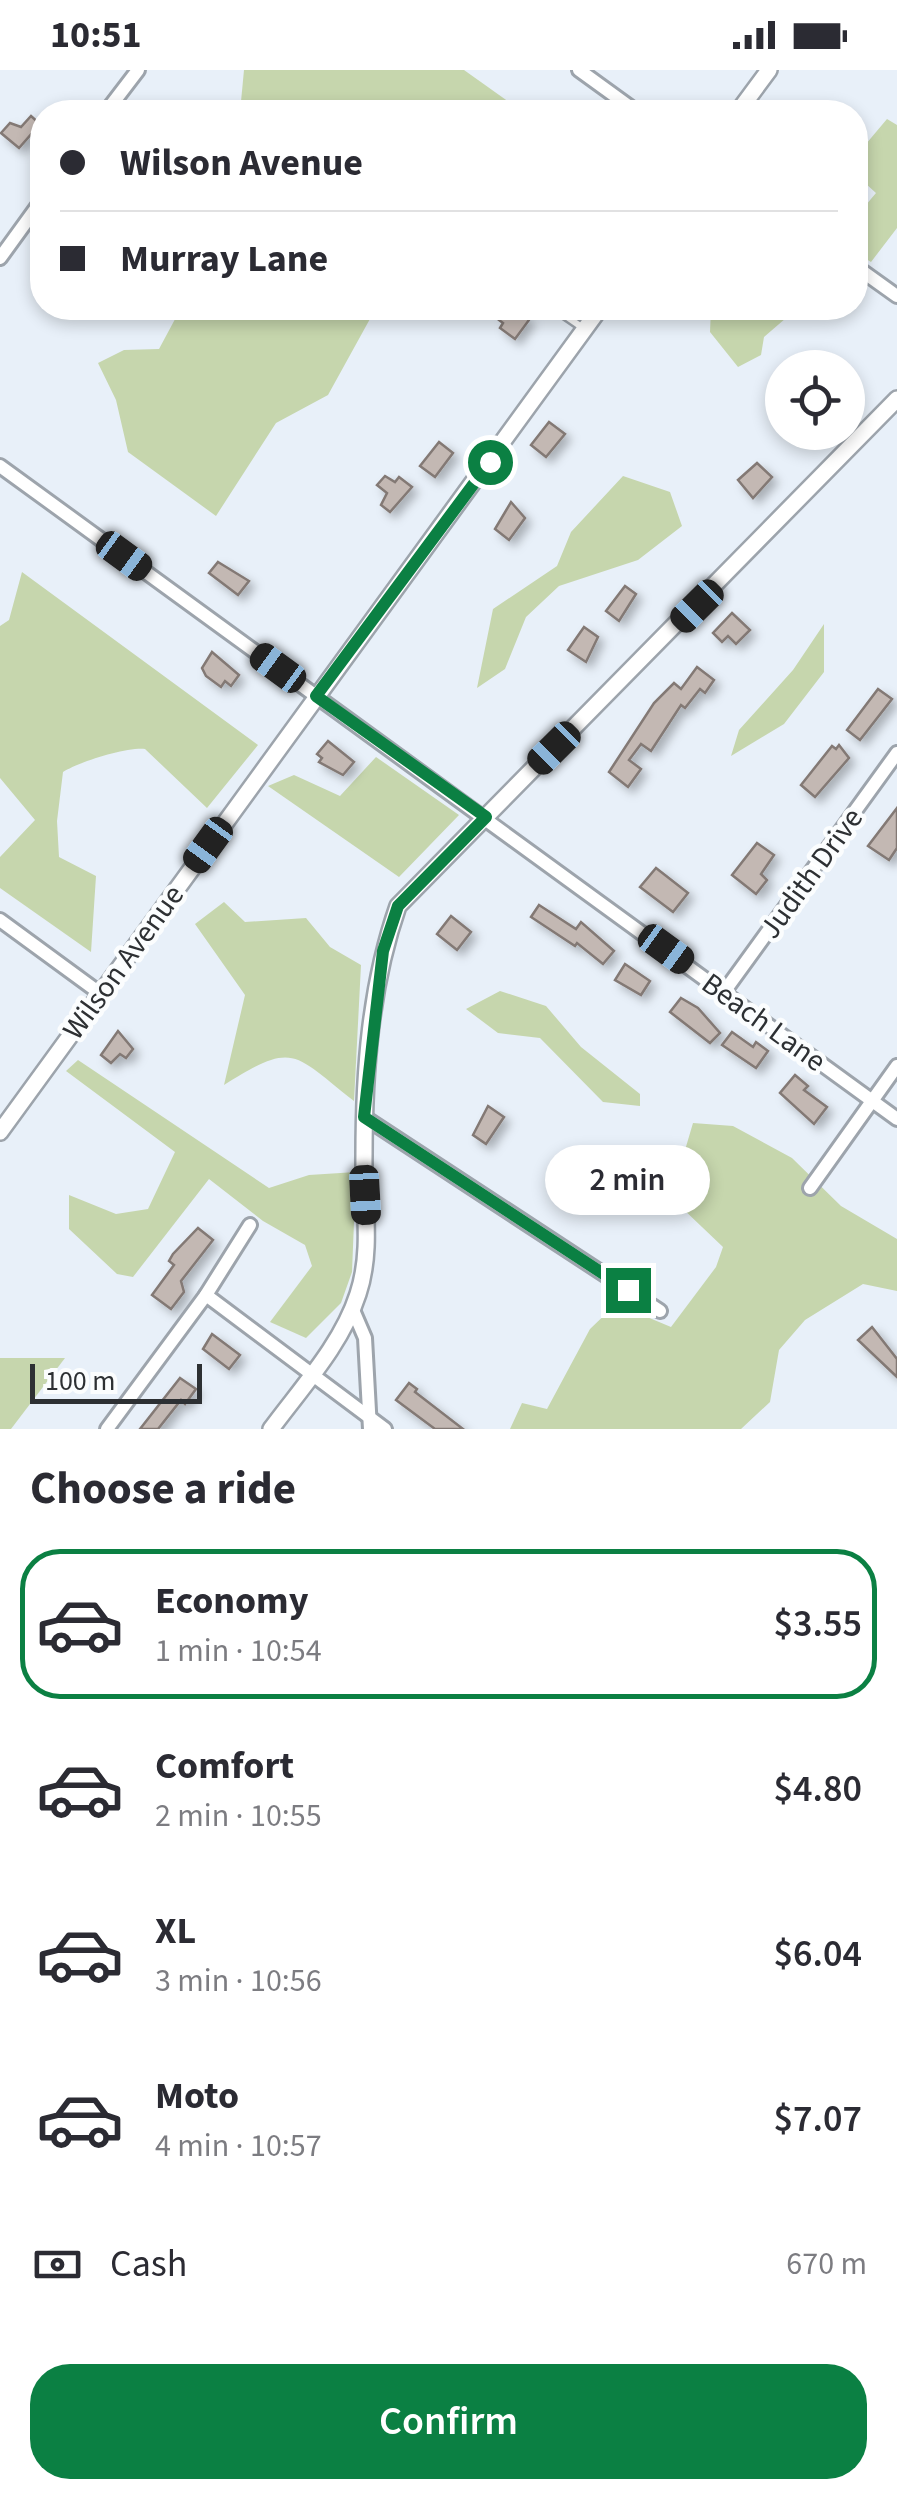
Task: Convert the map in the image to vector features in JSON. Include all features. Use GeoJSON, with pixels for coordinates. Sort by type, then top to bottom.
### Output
{"type":"FeatureCollection","features":[{"type":"Feature","properties":{"kind":"street"},"geometry":{"type":"LineString","coordinates":[[115,100],[138,70]]}},
{"type":"Feature","properties":{"kind":"street"},"geometry":{"type":"LineString","coordinates":[[579,70],[620,100]]}},
{"type":"Feature","properties":{"kind":"street"},"geometry":{"type":"LineString","coordinates":[[747,100],[769,70]]}},
{"type":"Feature","properties":{"kind":"street"},"geometry":{"type":"LineString","coordinates":[[0,258],[30,217]]}},
{"type":"Feature","properties":{"kind":"street"},"geometry":{"type":"LineString","coordinates":[[868,275],[897,296]]}},
{"type":"Feature","properties":{"kind":"street","name":"Wilson Avenue"},"geometry":{"type":"LineString","coordinates":[[0,1132],[591,320]]}},
{"type":"Feature","properties":{"kind":"street"},"geometry":{"type":"LineString","coordinates":[[271,1429],[353,1310],[367,1228],[364,1117],[383,951],[398,906],[897,399]]}},
{"type":"Feature","properties":{"kind":"street","name":"Beach Lane"},"geometry":{"type":"LineString","coordinates":[[0,466],[897,1120]]}},
{"type":"Feature","properties":{"kind":"street","name":"Judith Drive"},"geometry":{"type":"LineString","coordinates":[[724,992],[897,754]]}},
{"type":"Feature","properties":{"kind":"street"},"geometry":{"type":"LineString","coordinates":[[0,920],[100,994]]}},
{"type":"Feature","properties":{"kind":"street"},"geometry":{"type":"LineString","coordinates":[[810,1188],[897,1066]]}},
{"type":"Feature","properties":{"kind":"street"},"geometry":{"type":"LineString","coordinates":[[364,1117],[660,1311]]}},
{"type":"Feature","properties":{"kind":"street"},"geometry":{"type":"LineString","coordinates":[[107,1429],[206,1295],[250,1225]]}},
{"type":"Feature","properties":{"kind":"street"},"geometry":{"type":"LineString","coordinates":[[206,1295],[312,1374],[370,1424],[386,1429]]}},
{"type":"Feature","properties":{"kind":"street"},"geometry":{"type":"LineString","coordinates":[[353,1310],[365,1338],[370,1424]]}},
{"type":"Feature","properties":{"kind":"lane"},"geometry":{"type":"LineString","coordinates":[[571,320],[584,329]]}},
{"type":"Feature","properties":{"kind":"green space"},"geometry":{"type":"Polygon","coordinates":[[[244,70],[464,70],[506,100],[241,100],[244,70]]]}},
{"type":"Feature","properties":{"kind":"green space"},"geometry":{"type":"Polygon","coordinates":[[[887,119],[897,125],[897,228],[871,262],[868,203],[876,193],[868,186],[868,142],[887,119]]]}},
{"type":"Feature","properties":{"kind":"green space"},"geometry":{"type":"Polygon","coordinates":[[[175,320],[369,320],[328,395],[276,423],[216,516],[128,452],[116,400],[98,363],[124,350],[159,349],[175,320]]]}},
{"type":"Feature","properties":{"kind":"green space"},"geometry":{"type":"Polygon","coordinates":[[[710,320],[784,320],[764,337],[761,355],[738,367],[710,332],[710,320]]]}},
{"type":"Feature","properties":{"kind":"green space"},"geometry":{"type":"Polygon","coordinates":[[[623,476],[670,492],[682,526],[638,560],[559,586],[526,617],[505,669],[477,688],[493,609],[557,566],[571,532],[623,476]]]}},
{"type":"Feature","properties":{"kind":"green space"},"geometry":{"type":"Polygon","coordinates":[[[22,572],[258,745],[207,808],[145,749],[103,756],[63,772],[57,821],[59,857],[96,876],[91,952],[0,888],[0,857],[35,820],[0,778],[0,626],[9,620],[22,572]]]}},
{"type":"Feature","properties":{"kind":"green space"},"geometry":{"type":"Polygon","coordinates":[[[824,624],[824,672],[784,724],[731,756],[739,730],[793,670],[824,624]]]}},
{"type":"Feature","properties":{"kind":"green space"},"geometry":{"type":"Polygon","coordinates":[[[376,757],[459,815],[399,877],[268,786],[294,775],[340,796],[376,757]]]}},
{"type":"Feature","properties":{"kind":"green space"},"geometry":{"type":"Polygon","coordinates":[[[224,902],[245,922],[306,918],[330,947],[361,965],[354,1101],[292,1058],[265,1062],[224,1085],[245,995],[195,924],[224,902]]]}},
{"type":"Feature","properties":{"kind":"green space"},"geometry":{"type":"Polygon","coordinates":[[[500,991],[546,1006],[581,1047],[640,1094],[640,1106],[603,1102],[540,1038],[498,1033],[466,1009],[500,991]]]}},
{"type":"Feature","properties":{"kind":"green space"},"geometry":{"type":"Polygon","coordinates":[[[78,1060],[269,1188],[309,1175],[356,1172],[352,1272],[341,1303],[306,1338],[270,1322],[312,1266],[305,1245],[263,1221],[209,1179],[133,1277],[117,1274],[69,1229],[69,1195],[116,1214],[148,1209],[175,1152],[66,1071],[78,1060]]]}},
{"type":"Feature","properties":{"kind":"green space"},"geometry":{"type":"Polygon","coordinates":[[[693,1123],[733,1126],[792,1158],[841,1206],[897,1239],[897,1291],[863,1284],[805,1320],[779,1350],[770,1402],[741,1429],[510,1429],[522,1403],[547,1409],[590,1329],[616,1304],[671,1327],[716,1267],[723,1247],[681,1207],[680,1167],[693,1123]]]}},
{"type":"Feature","properties":{"kind":"green space"},"geometry":{"type":"Polygon","coordinates":[[[0,1358],[65,1358],[11,1429],[0,1429],[0,1358]]]}},
{"type":"Feature","properties":{"kind":"building"},"geometry":{"type":"Polygon","coordinates":[[[30,117],[30,135],[19,148],[1,133],[10,123],[21,127],[30,117]]]}},
{"type":"Feature","properties":{"kind":"building"},"geometry":{"type":"Polygon","coordinates":[[[499,320],[529,320],[515,339],[500,328],[503,323],[499,320]]]}},
{"type":"Feature","properties":{"kind":"building"},"geometry":{"type":"Polygon","coordinates":[[[549,422],[565,434],[546,457],[531,445],[549,422]]]}},
{"type":"Feature","properties":{"kind":"building"},"geometry":{"type":"Polygon","coordinates":[[[439,442],[453,453],[435,477],[420,466],[439,442]]]}},
{"type":"Feature","properties":{"kind":"building"},"geometry":{"type":"Polygon","coordinates":[[[757,463],[772,477],[753,498],[738,480],[757,463]]]}},
{"type":"Feature","properties":{"kind":"building"},"geometry":{"type":"Polygon","coordinates":[[[385,476],[395,482],[399,477],[412,487],[390,512],[381,505],[387,493],[377,485],[385,476]]]}},
{"type":"Feature","properties":{"kind":"building"},"geometry":{"type":"Polygon","coordinates":[[[511,502],[525,518],[509,540],[495,529],[511,502]]]}},
{"type":"Feature","properties":{"kind":"building"},"geometry":{"type":"Polygon","coordinates":[[[218,562],[249,581],[238,595],[209,573],[218,562]]]}},
{"type":"Feature","properties":{"kind":"building"},"geometry":{"type":"Polygon","coordinates":[[[625,586],[636,594],[619,621],[606,611],[625,586]]]}},
{"type":"Feature","properties":{"kind":"building"},"geometry":{"type":"Polygon","coordinates":[[[732,613],[750,630],[736,644],[728,636],[722,642],[713,633],[732,613]]]}},
{"type":"Feature","properties":{"kind":"building"},"geometry":{"type":"Polygon","coordinates":[[[584,627],[598,637],[586,662],[568,650],[584,627]]]}},
{"type":"Feature","properties":{"kind":"building"},"geometry":{"type":"Polygon","coordinates":[[[212,652],[239,675],[231,686],[225,681],[221,687],[206,676],[202,668],[212,652]]]}},
{"type":"Feature","properties":{"kind":"building"},"geometry":{"type":"Polygon","coordinates":[[[697,667],[714,680],[705,693],[700,689],[685,708],[681,705],[651,751],[641,744],[629,760],[641,769],[628,787],[609,772],[654,703],[674,683],[681,689],[697,667]]]}},
{"type":"Feature","properties":{"kind":"building"},"geometry":{"type":"Polygon","coordinates":[[[878,689],[892,699],[860,740],[847,730],[878,689]]]}},
{"type":"Feature","properties":{"kind":"building"},"geometry":{"type":"Polygon","coordinates":[[[328,741],[354,762],[343,775],[319,762],[322,758],[317,754],[328,741]]]}},
{"type":"Feature","properties":{"kind":"building"},"geometry":{"type":"Polygon","coordinates":[[[839,745],[849,758],[815,797],[801,785],[832,746],[836,749],[839,745]]]}},
{"type":"Feature","properties":{"kind":"building"},"geometry":{"type":"Polygon","coordinates":[[[897,808],[897,848],[889,860],[868,846],[897,808]]]}},
{"type":"Feature","properties":{"kind":"building"},"geometry":{"type":"Polygon","coordinates":[[[757,843],[774,855],[761,874],[767,880],[756,894],[732,875],[757,843]]]}},
{"type":"Feature","properties":{"kind":"building"},"geometry":{"type":"Polygon","coordinates":[[[656,868],[688,893],[673,912],[640,887],[656,868]]]}},
{"type":"Feature","properties":{"kind":"building"},"geometry":{"type":"Polygon","coordinates":[[[539,905],[576,929],[581,922],[614,951],[603,964],[577,943],[575,946],[531,917],[539,905]]]}},
{"type":"Feature","properties":{"kind":"building"},"geometry":{"type":"Polygon","coordinates":[[[451,916],[471,932],[457,950],[437,934],[451,916]]]}},
{"type":"Feature","properties":{"kind":"building"},"geometry":{"type":"Polygon","coordinates":[[[625,964],[650,981],[641,995],[615,980],[625,964]]]}},
{"type":"Feature","properties":{"kind":"building"},"geometry":{"type":"Polygon","coordinates":[[[681,998],[698,1008],[720,1033],[710,1043],[670,1012],[681,998]]]}},
{"type":"Feature","properties":{"kind":"building"},"geometry":{"type":"Polygon","coordinates":[[[118,1031],[133,1049],[126,1058],[120,1054],[111,1063],[101,1055],[118,1031]]]}},
{"type":"Feature","properties":{"kind":"building"},"geometry":{"type":"Polygon","coordinates":[[[732,1032],[753,1047],[756,1042],[768,1051],[756,1068],[722,1045],[732,1032]]]}},
{"type":"Feature","properties":{"kind":"building"},"geometry":{"type":"Polygon","coordinates":[[[795,1075],[808,1086],[804,1090],[827,1107],[814,1124],[780,1093],[795,1075]]]}},
{"type":"Feature","properties":{"kind":"building"},"geometry":{"type":"Polygon","coordinates":[[[488,1106],[504,1117],[486,1144],[473,1135],[488,1106]]]}},
{"type":"Feature","properties":{"kind":"building"},"geometry":{"type":"Polygon","coordinates":[[[198,1228],[213,1240],[181,1281],[184,1292],[171,1309],[152,1295],[174,1265],[169,1261],[173,1254],[198,1228]]]}},
{"type":"Feature","properties":{"kind":"building"},"geometry":{"type":"Polygon","coordinates":[[[872,1327],[897,1359],[897,1377],[858,1340],[872,1327]]]}},
{"type":"Feature","properties":{"kind":"building"},"geometry":{"type":"Polygon","coordinates":[[[212,1334],[240,1355],[229,1369],[203,1349],[212,1334]]]}},
{"type":"Feature","properties":{"kind":"building"},"geometry":{"type":"Polygon","coordinates":[[[180,1378],[196,1389],[185,1404],[181,1400],[158,1429],[140,1429],[180,1378]]]}},
{"type":"Feature","properties":{"kind":"building"},"geometry":{"type":"Polygon","coordinates":[[[409,1383],[463,1429],[435,1429],[396,1400],[409,1383]]]}},
{"type":"Feature","properties":{"kind":"route"},"geometry":{"type":"LineString","coordinates":[[490,462],[316,696],[486,817],[398,906],[383,951],[367,1062],[364,1117],[628,1290]]}}]}
